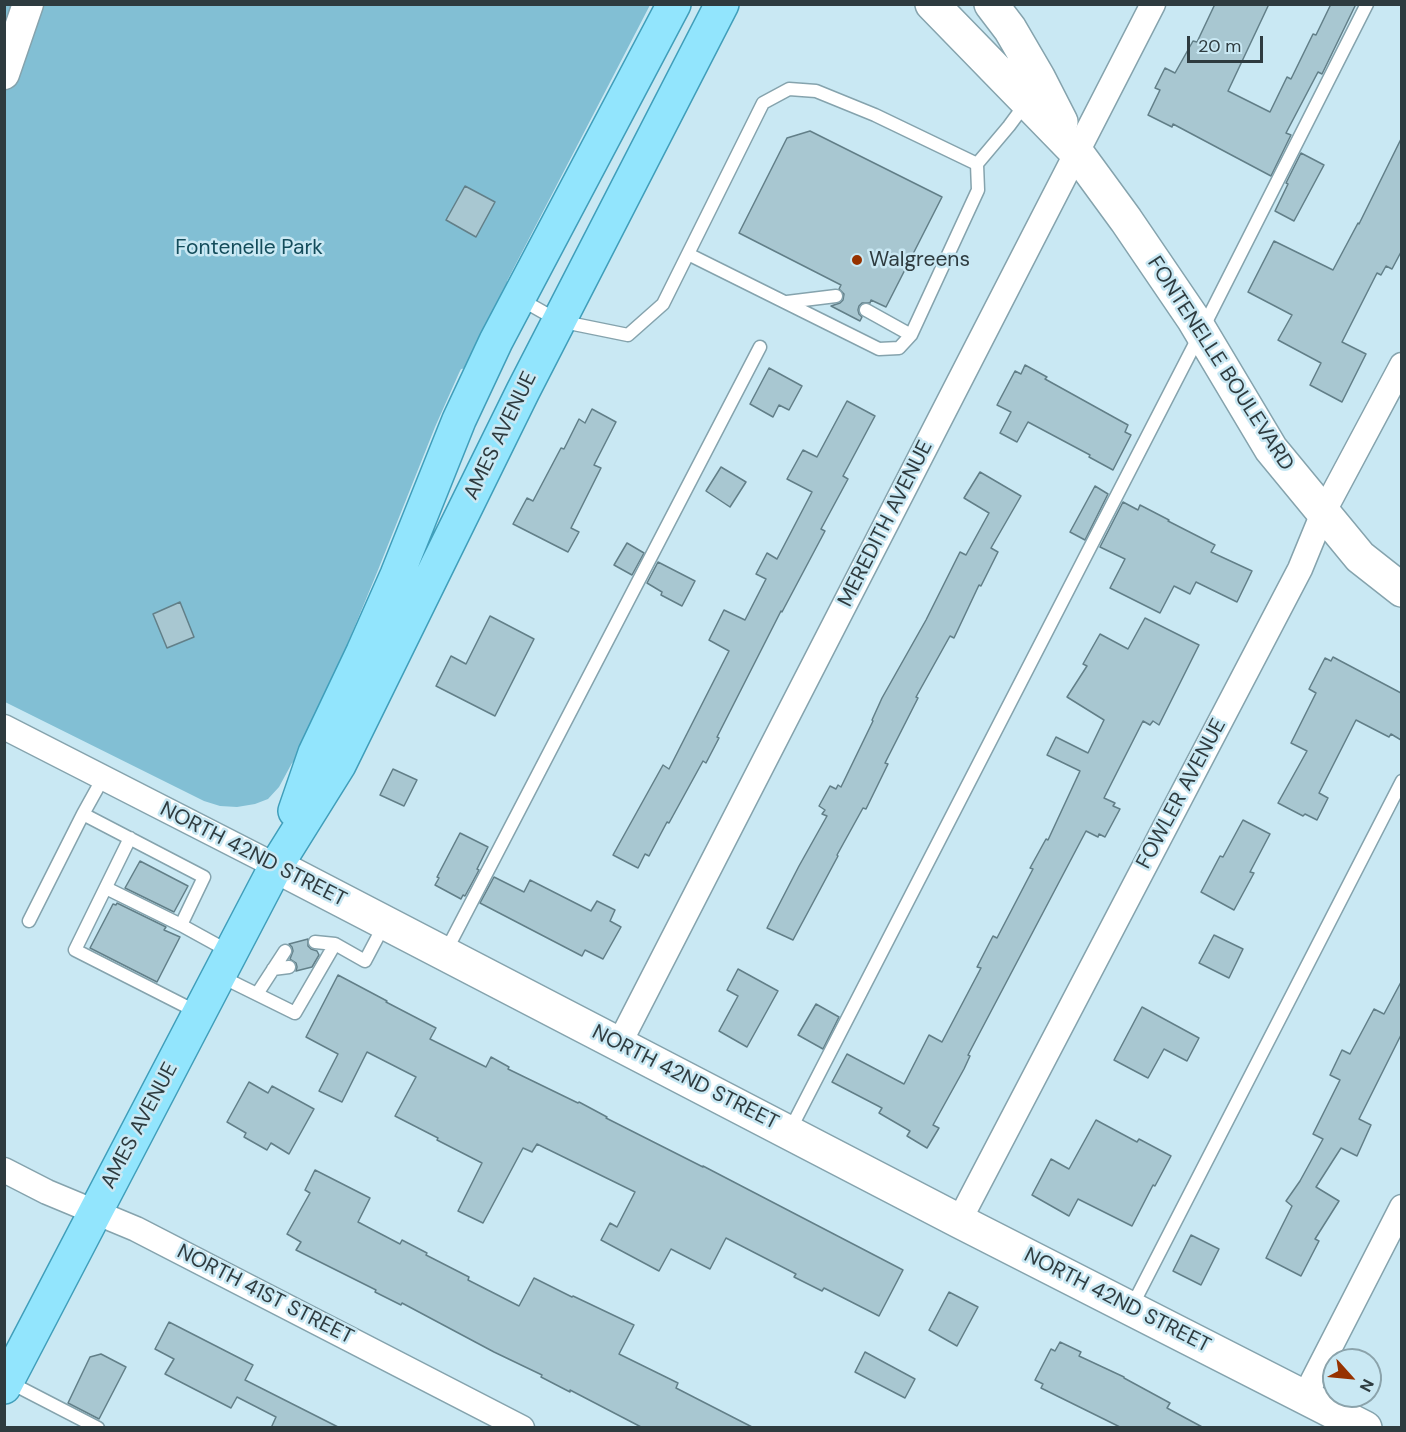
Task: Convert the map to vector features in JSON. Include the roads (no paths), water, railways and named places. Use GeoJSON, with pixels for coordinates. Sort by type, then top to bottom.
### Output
{"type":"FeatureCollection","features":[{"type":"Feature","properties":{"kind":"main road","name":"AMES AVENUE"},"geometry":{"type":"LineString","coordinates":[[276,866],[315,753],[363,652],[459,420],[496,341],[674,4]]}},
{"type":"Feature","properties":{"kind":"main road","name":"AMES AVENUE"},"geometry":{"type":"LineString","coordinates":[[6,1384],[276,866],[339,765],[523,391],[722,4]]}},
{"type":"Feature","properties":{"kind":"main road","name":"FONTENELLE BOULEVARD"},"geometry":{"type":"LineString","coordinates":[[932,4],[1077,153],[1126,220],[1201,332],[1271,449],[1360,557],[1401,590]]}},
{"type":"Feature","properties":{"kind":"main road","name":"FONTENELLE BOULEVARD"},"geometry":{"type":"LineString","coordinates":[[991,4],[1010,29],[1038,77],[1077,153]]}},
{"type":"Feature","properties":{"kind":"main road","name":"NORTH 42ND STREET"},"geometry":{"type":"LineString","coordinates":[[276,866],[959,1221],[1365,1428]]}},
{"type":"Feature","properties":{"kind":"street"},"geometry":{"type":"LineString","coordinates":[[4,74],[28,4]]}},
{"type":"Feature","properties":{"kind":"street","name":"MEREDITH AVENUE"},"geometry":{"type":"LineString","coordinates":[[619,1044],[1153,4]]}},
{"type":"Feature","properties":{"kind":"street","name":"FOWLER AVENUE"},"geometry":{"type":"LineString","coordinates":[[959,1221],[1300,569],[1323,513],[1401,364]]}},
{"type":"Feature","properties":{"kind":"street","name":"NORTH 42ND STREET"},"geometry":{"type":"LineString","coordinates":[[4,727],[276,866]]}},
{"type":"Feature","properties":{"kind":"street","name":"NORTH 41ST STREET"},"geometry":{"type":"LineString","coordinates":[[4,1170],[47,1192],[136,1229],[522,1428]]}},
{"type":"Feature","properties":{"kind":"street"},"geometry":{"type":"LineString","coordinates":[[1305,1396],[1401,1207]]}},
{"type":"Feature","properties":{"kind":"lane"},"geometry":{"type":"LineString","coordinates":[[789,1131],[1201,332],[1367,4]]}},
{"type":"Feature","properties":{"kind":"lane"},"geometry":{"type":"LineString","coordinates":[[519,299],[559,321],[628,335],[663,304],[763,103],[789,89],[816,91],[875,115],[977,164]]}},
{"type":"Feature","properties":{"kind":"lane"},"geometry":{"type":"LineString","coordinates":[[688,254],[879,349],[899,348],[911,335],[978,190],[977,164],[1027,101]]}},
{"type":"Feature","properties":{"kind":"lane"},"geometry":{"type":"LineString","coordinates":[[785,302],[836,296]]}},
{"type":"Feature","properties":{"kind":"lane"},"geometry":{"type":"LineString","coordinates":[[866,310],[911,335]]}},
{"type":"Feature","properties":{"kind":"lane"},"geometry":{"type":"LineString","coordinates":[[445,954],[760,347]]}},
{"type":"Feature","properties":{"kind":"lane"},"geometry":{"type":"LineString","coordinates":[[29,921],[103,778]]}},
{"type":"Feature","properties":{"kind":"lane"},"geometry":{"type":"LineString","coordinates":[[1131,1308],[1401,781]]}},
{"type":"Feature","properties":{"kind":"lane"},"geometry":{"type":"LineString","coordinates":[[83,814],[204,877],[181,925]]}},
{"type":"Feature","properties":{"kind":"lane"},"geometry":{"type":"LineString","coordinates":[[130,838],[75,950],[199,1013]]}},
{"type":"Feature","properties":{"kind":"lane"},"geometry":{"type":"LineString","coordinates":[[106,888],[181,925],[257,994],[295,1013],[324,957],[335,944]]}},
{"type":"Feature","properties":{"kind":"lane"},"geometry":{"type":"LineString","coordinates":[[315,942],[335,944],[365,961],[385,922]]}},
{"type":"Feature","properties":{"kind":"lane"},"geometry":{"type":"LineString","coordinates":[[257,994],[285,951]]}},
{"type":"Feature","properties":{"kind":"lane"},"geometry":{"type":"LineString","coordinates":[[273,969],[289,967]]}},
{"type":"Feature","properties":{"kind":"lane"},"geometry":{"type":"LineString","coordinates":[[6,1384],[98,1428]]}},
{"type":"Feature","properties":{"kind":"place","name":"Walgreens"},"geometry":{"type":"Point","coordinates":[857,260]}},
{"type":"Feature","properties":{"kind":"park label","name":"Fontenelle Park"},"geometry":{"type":"Point","coordinates":[249,248]}}]}
